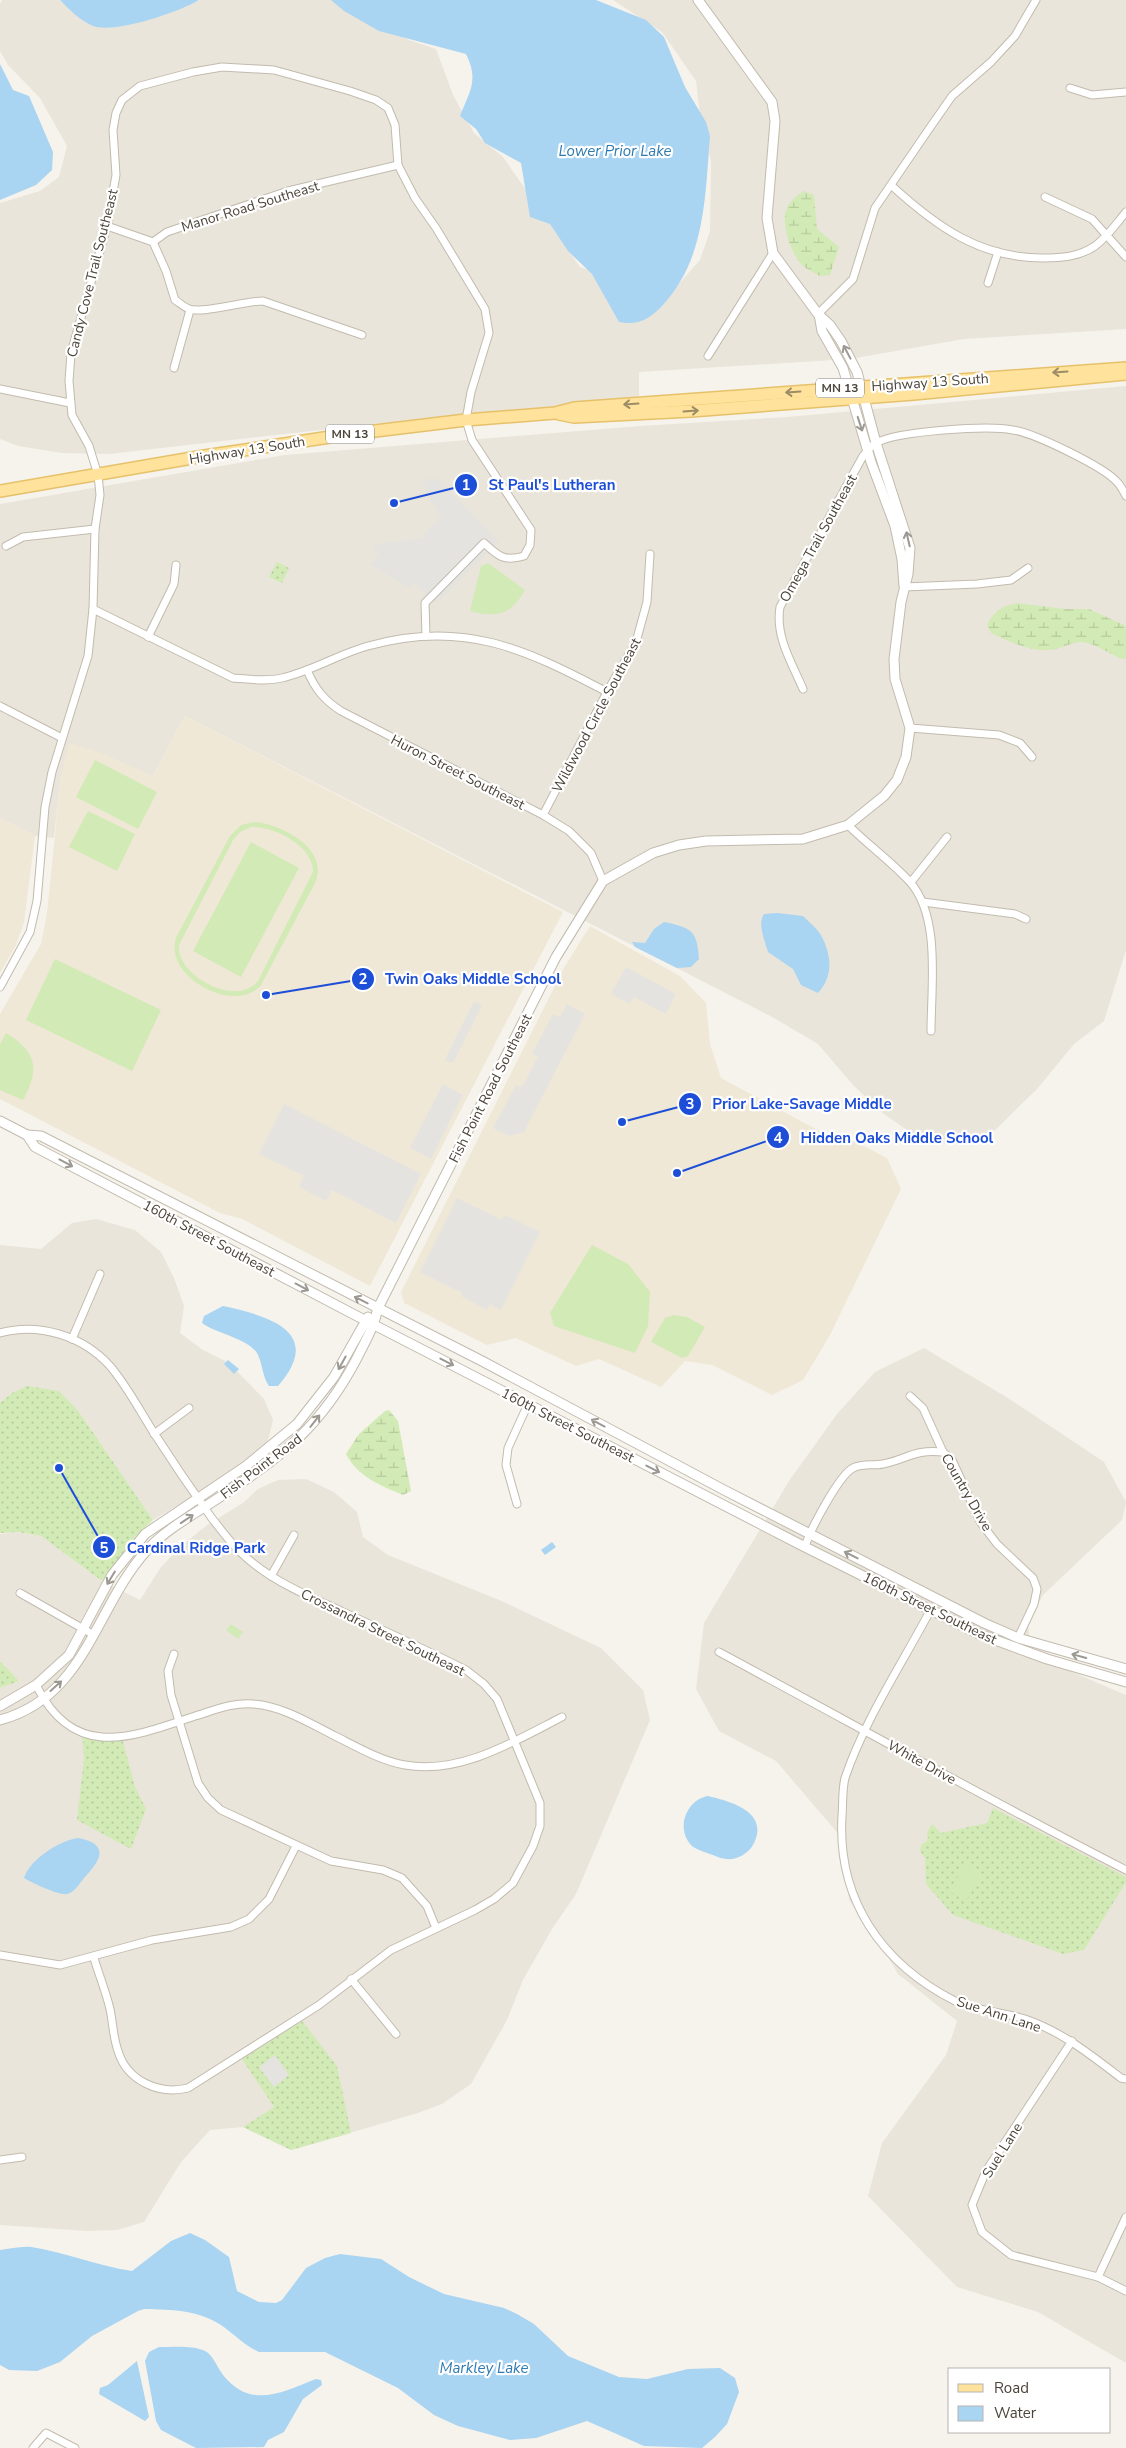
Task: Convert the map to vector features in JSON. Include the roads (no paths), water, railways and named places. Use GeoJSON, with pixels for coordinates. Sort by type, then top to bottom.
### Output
{"type":"FeatureCollection","features":[{"type":"Feature","properties":{"kind":"main road","name":"Highway 13 South"},"geometry":{"type":"LineString","coordinates":[[0,491],[217,454],[466,420],[555,413],[574,408],[850,393],[1126,368]]}},
{"type":"Feature","properties":{"kind":"main road","name":"Highway 13 South"},"geometry":{"type":"LineString","coordinates":[[863,392],[1015,386],[1126,374]]}},
{"type":"Feature","properties":{"kind":"street","name":"Fish Point Road Southeast"},"geometry":{"type":"LineString","coordinates":[[698,0],[772,102],[775,121],[767,218],[773,253],[818,314],[830,324],[841,341],[863,392],[872,446]]}},
{"type":"Feature","properties":{"kind":"street"},"geometry":{"type":"LineString","coordinates":[[818,314],[853,279],[875,208],[892,186],[952,96],[991,62],[1016,36],[1036,0]]}},
{"type":"Feature","properties":{"kind":"street","name":"Candy Cove Trail Southeast"},"geometry":{"type":"LineString","coordinates":[[0,987],[30,932],[33,922],[37,901],[45,807],[62,738],[79,690],[88,656],[93,609],[94,529],[100,495],[98,475],[90,446],[72,415],[70,403],[70,353],[107,226],[116,175],[113,130],[116,113],[122,100],[140,86],[193,72],[222,68],[274,70],[376,100],[388,108],[395,125],[398,165],[415,198],[436,228],[485,309],[489,333],[471,392],[466,420]]}},
{"type":"Feature","properties":{"kind":"street"},"geometry":{"type":"LineString","coordinates":[[1070,88],[1092,95],[1126,92]]}},
{"type":"Feature","properties":{"kind":"street","name":"Manor Road Southeast"},"geometry":{"type":"LineString","coordinates":[[153,242],[168,232],[288,192],[398,165]]}},
{"type":"Feature","properties":{"kind":"street"},"geometry":{"type":"LineString","coordinates":[[892,186],[922,213],[947,231],[972,244],[1024,258],[1060,258],[1078,254],[1094,246],[1108,234],[1126,212]]}},
{"type":"Feature","properties":{"kind":"street"},"geometry":{"type":"LineString","coordinates":[[1045,197],[1092,219],[1108,234],[1126,257]]}},
{"type":"Feature","properties":{"kind":"street"},"geometry":{"type":"LineString","coordinates":[[107,226],[153,242],[166,271],[175,300],[190,310],[210,309],[248,300],[263,301],[362,335]]}},
{"type":"Feature","properties":{"kind":"street"},"geometry":{"type":"LineString","coordinates":[[988,283],[998,252]]}},
{"type":"Feature","properties":{"kind":"street"},"geometry":{"type":"LineString","coordinates":[[708,356],[773,253]]}},
{"type":"Feature","properties":{"kind":"street"},"geometry":{"type":"LineString","coordinates":[[174,368],[190,310]]}},
{"type":"Feature","properties":{"kind":"street","name":"Fish Point Road Southeast"},"geometry":{"type":"LineString","coordinates":[[378,1308],[556,957],[603,881],[653,853],[679,845],[706,841],[803,839],[848,825],[884,796],[897,780],[906,757],[910,728],[895,679],[894,659],[904,587],[908,574],[910,548],[850,393],[843,368],[822,331],[818,314]]}},
{"type":"Feature","properties":{"kind":"street"},"geometry":{"type":"LineString","coordinates":[[0,389],[70,403]]}},
{"type":"Feature","properties":{"kind":"street"},"geometry":{"type":"LineString","coordinates":[[426,636],[425,603],[484,543],[498,556],[512,560],[524,556],[530,545],[531,530],[472,440],[466,420]]}},
{"type":"Feature","properties":{"kind":"street"},"geometry":{"type":"LineString","coordinates":[[872,446],[890,438],[961,428],[1013,430],[1035,437],[1104,472],[1118,483],[1126,496]]}},
{"type":"Feature","properties":{"kind":"street","name":"Omega Trail Southeast"},"geometry":{"type":"LineString","coordinates":[[803,689],[780,634],[778,619],[780,607],[863,456],[872,446]]}},
{"type":"Feature","properties":{"kind":"street"},"geometry":{"type":"LineString","coordinates":[[6,546],[22,537],[94,529]]}},
{"type":"Feature","properties":{"kind":"street","name":"Wildwood Circle Southeast"},"geometry":{"type":"LineString","coordinates":[[543,815],[607,692],[629,657],[642,627],[647,602],[650,554]]}},
{"type":"Feature","properties":{"kind":"street"},"geometry":{"type":"LineString","coordinates":[[148,636],[174,584],[176,565]]}},
{"type":"Feature","properties":{"kind":"street"},"geometry":{"type":"LineString","coordinates":[[904,587],[977,584],[1011,580],[1028,568]]}},
{"type":"Feature","properties":{"kind":"street"},"geometry":{"type":"LineString","coordinates":[[93,609],[233,678],[259,680],[282,678],[368,646],[426,636],[475,639],[520,650],[607,692]]}},
{"type":"Feature","properties":{"kind":"street","name":"Huron Street Southeast"},"geometry":{"type":"LineString","coordinates":[[307,670],[313,685],[326,702],[543,815],[569,831],[591,853],[603,881]]}},
{"type":"Feature","properties":{"kind":"street"},"geometry":{"type":"LineString","coordinates":[[0,706],[62,738]]}},
{"type":"Feature","properties":{"kind":"street"},"geometry":{"type":"LineString","coordinates":[[910,728],[999,735],[1020,743],[1032,758]]}},
{"type":"Feature","properties":{"kind":"street"},"geometry":{"type":"LineString","coordinates":[[848,825],[910,882],[927,914],[931,941],[931,1031]]}},
{"type":"Feature","properties":{"kind":"street"},"geometry":{"type":"LineString","coordinates":[[910,882],[947,837]]}},
{"type":"Feature","properties":{"kind":"street"},"geometry":{"type":"LineString","coordinates":[[922,902],[1015,914],[1026,919]]}},
{"type":"Feature","properties":{"kind":"street","name":"160th Street Southeast"},"geometry":{"type":"LineString","coordinates":[[0,1121],[27,1135],[41,1136],[378,1308],[969,1616],[1018,1638],[1126,1669]]}},
{"type":"Feature","properties":{"kind":"street","name":"160th Street Southeast"},"geometry":{"type":"LineString","coordinates":[[27,1135],[35,1147],[805,1547],[1014,1648],[1126,1682]]}},
{"type":"Feature","properties":{"kind":"street"},"geometry":{"type":"LineString","coordinates":[[72,1339],[100,1274]]}},
{"type":"Feature","properties":{"kind":"street","name":"Fish Point Road"},"geometry":{"type":"LineString","coordinates":[[0,1706],[36,1685],[68,1655],[112,1575],[145,1534],[246,1466],[297,1424],[334,1377],[365,1320],[378,1308]]}},
{"type":"Feature","properties":{"kind":"street","name":"Fish Point Road"},"geometry":{"type":"LineString","coordinates":[[0,1720],[42,1699],[75,1667],[121,1586],[147,1550],[290,1447],[310,1428],[350,1372],[375,1325],[378,1308]]}},
{"type":"Feature","properties":{"kind":"street","name":"Crossandra Street Southeast"},"geometry":{"type":"LineString","coordinates":[[0,1333],[25,1329],[44,1330],[72,1339],[91,1349],[110,1366],[196,1498],[228,1539],[252,1563],[271,1576],[466,1670],[484,1684],[497,1699],[516,1740],[540,1803],[540,1826],[533,1846],[513,1883],[494,1899],[391,1950],[319,2005],[188,2088],[174,2091],[155,2088],[140,2082],[126,2066],[118,2053],[110,2009],[94,1958]]}},
{"type":"Feature","properties":{"kind":"street","name":"Country Drive"},"geometry":{"type":"LineString","coordinates":[[910,1396],[923,1408],[943,1452],[952,1460],[981,1523],[997,1544],[1033,1578],[1037,1589],[1034,1604],[1018,1638]]}},
{"type":"Feature","properties":{"kind":"street"},"geometry":{"type":"LineString","coordinates":[[517,1504],[506,1465],[508,1448],[528,1404]]}},
{"type":"Feature","properties":{"kind":"street"},"geometry":{"type":"LineString","coordinates":[[154,1434],[189,1408]]}},
{"type":"Feature","properties":{"kind":"street"},"geometry":{"type":"LineString","coordinates":[[805,1547],[809,1534],[815,1527],[837,1484],[852,1469],[867,1464],[882,1464],[925,1450],[943,1452]]}},
{"type":"Feature","properties":{"kind":"street"},"geometry":{"type":"LineString","coordinates":[[271,1576],[294,1535]]}},
{"type":"Feature","properties":{"kind":"street"},"geometry":{"type":"LineString","coordinates":[[20,1593],[94,1635]]}},
{"type":"Feature","properties":{"kind":"street","name":"Sue Ann Lane"},"geometry":{"type":"LineString","coordinates":[[931,1609],[865,1730],[845,1780],[842,1851],[849,1888],[862,1915],[890,1955],[919,1980],[957,2002],[1026,2020],[1072,2041],[1121,2078],[1126,2079]]}},
{"type":"Feature","properties":{"kind":"street","name":"White Drive"},"geometry":{"type":"LineString","coordinates":[[719,1652],[865,1730],[931,1768],[1126,1870]]}},
{"type":"Feature","properties":{"kind":"street"},"geometry":{"type":"LineString","coordinates":[[174,1654],[168,1671],[171,1695],[198,1783],[208,1798],[221,1810],[331,1861],[383,1870],[402,1878],[427,1906],[436,1928]]}},
{"type":"Feature","properties":{"kind":"street"},"geometry":{"type":"LineString","coordinates":[[36,1685],[42,1699],[54,1716],[72,1729],[88,1736],[131,1735],[230,1704],[255,1704],[273,1708],[306,1722],[377,1756],[404,1765],[425,1767],[447,1765],[475,1757],[516,1740],[562,1717]]}},
{"type":"Feature","properties":{"kind":"street"},"geometry":{"type":"LineString","coordinates":[[0,1955],[60,1965],[94,1958],[152,1940],[231,1927],[250,1918],[269,1899],[296,1846]]}},
{"type":"Feature","properties":{"kind":"street"},"geometry":{"type":"LineString","coordinates":[[351,1979],[396,2034]]}},
{"type":"Feature","properties":{"kind":"street","name":"Suel Lane"},"geometry":{"type":"LineString","coordinates":[[1072,2041],[986,2171],[972,2205],[982,2232],[1010,2255],[1098,2277],[1126,2291]]}},
{"type":"Feature","properties":{"kind":"street"},"geometry":{"type":"LineString","coordinates":[[0,2160],[22,2157]]}},
{"type":"Feature","properties":{"kind":"street"},"geometry":{"type":"LineString","coordinates":[[1098,2277],[1126,2216]]}},
{"type":"Feature","properties":{"kind":"street"},"geometry":{"type":"LineString","coordinates":[[34,2448],[46,2433],[75,2448]]}},
{"type":"Feature","properties":{"kind":"water"},"geometry":{"type":"Polygon","coordinates":[[[60,0],[199,0],[162,16],[131,24],[103,28],[83,21],[60,0]]]}},
{"type":"Feature","properties":{"kind":"water","name":"Lower Prior Lake"},"geometry":{"type":"Polygon","coordinates":[[[331,0],[596,0],[646,20],[664,37],[685,87],[706,122],[710,136],[701,226],[687,268],[676,288],[662,306],[653,315],[643,320],[632,323],[619,322],[592,274],[568,251],[550,224],[530,217],[521,163],[485,143],[476,129],[460,116],[472,85],[472,71],[466,54],[379,31],[344,11],[331,0]]]}},
{"type":"Feature","properties":{"kind":"water"},"geometry":{"type":"Polygon","coordinates":[[[0,64],[13,90],[29,96],[53,152],[52,170],[36,185],[0,200],[0,64]]]}},
{"type":"Feature","properties":{"kind":"water"},"geometry":{"type":"Polygon","coordinates":[[[778,913],[803,916],[816,928],[822,937],[828,952],[829,966],[826,980],[818,993],[801,985],[793,969],[768,952],[762,933],[762,918],[764,914],[778,913]]]}},
{"type":"Feature","properties":{"kind":"water"},"geometry":{"type":"Polygon","coordinates":[[[664,922],[681,926],[694,936],[697,942],[699,959],[691,967],[677,968],[635,947],[632,942],[645,943],[654,929],[664,922]]]}},
{"type":"Feature","properties":{"kind":"water"},"geometry":{"type":"Polygon","coordinates":[[[223,1306],[273,1321],[285,1330],[293,1340],[296,1352],[291,1367],[278,1386],[269,1386],[259,1357],[252,1348],[202,1323],[204,1316],[223,1306]]]}},
{"type":"Feature","properties":{"kind":"water"},"geometry":{"type":"Polygon","coordinates":[[[228,1360],[239,1369],[234,1374],[224,1364],[228,1360]]]}},
{"type":"Feature","properties":{"kind":"water"},"geometry":{"type":"Polygon","coordinates":[[[552,1542],[556,1547],[545,1555],[541,1550],[552,1542]]]}},
{"type":"Feature","properties":{"kind":"water"},"geometry":{"type":"Polygon","coordinates":[[[708,1796],[743,1808],[755,1820],[757,1828],[756,1838],[750,1849],[739,1857],[732,1859],[719,1858],[692,1846],[687,1839],[684,1832],[685,1816],[694,1803],[708,1796]]]}},
{"type":"Feature","properties":{"kind":"water"},"geometry":{"type":"Polygon","coordinates":[[[79,1838],[96,1845],[100,1854],[94,1866],[72,1892],[67,1894],[58,1893],[24,1878],[32,1864],[47,1852],[63,1842],[79,1838]]]}},
{"type":"Feature","properties":{"kind":"water","name":"Markley Lake"},"geometry":{"type":"Polygon","coordinates":[[[190,2233],[205,2240],[229,2257],[237,2291],[259,2302],[276,2303],[282,2300],[306,2268],[325,2258],[340,2254],[381,2259],[409,2277],[444,2294],[504,2308],[517,2314],[534,2324],[568,2356],[619,2377],[647,2379],[688,2369],[720,2368],[735,2378],[739,2392],[727,2424],[702,2448],[644,2446],[587,2421],[536,2438],[510,2440],[458,2426],[434,2415],[398,2388],[325,2352],[259,2352],[249,2347],[221,2325],[202,2316],[184,2311],[144,2309],[92,2336],[60,2362],[37,2371],[9,2370],[0,2365],[0,2250],[31,2247],[132,2271],[171,2241],[190,2233]]]}},
{"type":"Feature","properties":{"kind":"water"},"geometry":{"type":"Polygon","coordinates":[[[159,2347],[189,2347],[205,2351],[234,2386],[256,2395],[279,2393],[316,2379],[321,2380],[322,2385],[303,2399],[284,2432],[268,2440],[264,2447],[196,2448],[161,2430],[156,2421],[145,2361],[149,2352],[159,2347]]]}},
{"type":"Feature","properties":{"kind":"water"},"geometry":{"type":"Polygon","coordinates":[[[137,2361],[149,2417],[145,2421],[99,2394],[100,2388],[108,2385],[137,2361]]]}},
{"type":"Feature","properties":{"kind":"place","name":"St Paul's Lutheran"},"geometry":{"type":"Point","coordinates":[394,503]}},
{"type":"Feature","properties":{"kind":"place","name":"Twin Oaks Middle School"},"geometry":{"type":"Point","coordinates":[266,995]}},
{"type":"Feature","properties":{"kind":"place","name":"Prior Lake-Savage Middle"},"geometry":{"type":"Point","coordinates":[622,1122]}},
{"type":"Feature","properties":{"kind":"place","name":"Hidden Oaks Middle School"},"geometry":{"type":"Point","coordinates":[677,1173]}},
{"type":"Feature","properties":{"kind":"place","name":"Cardinal Ridge Park"},"geometry":{"type":"Point","coordinates":[59,1468]}}]}
